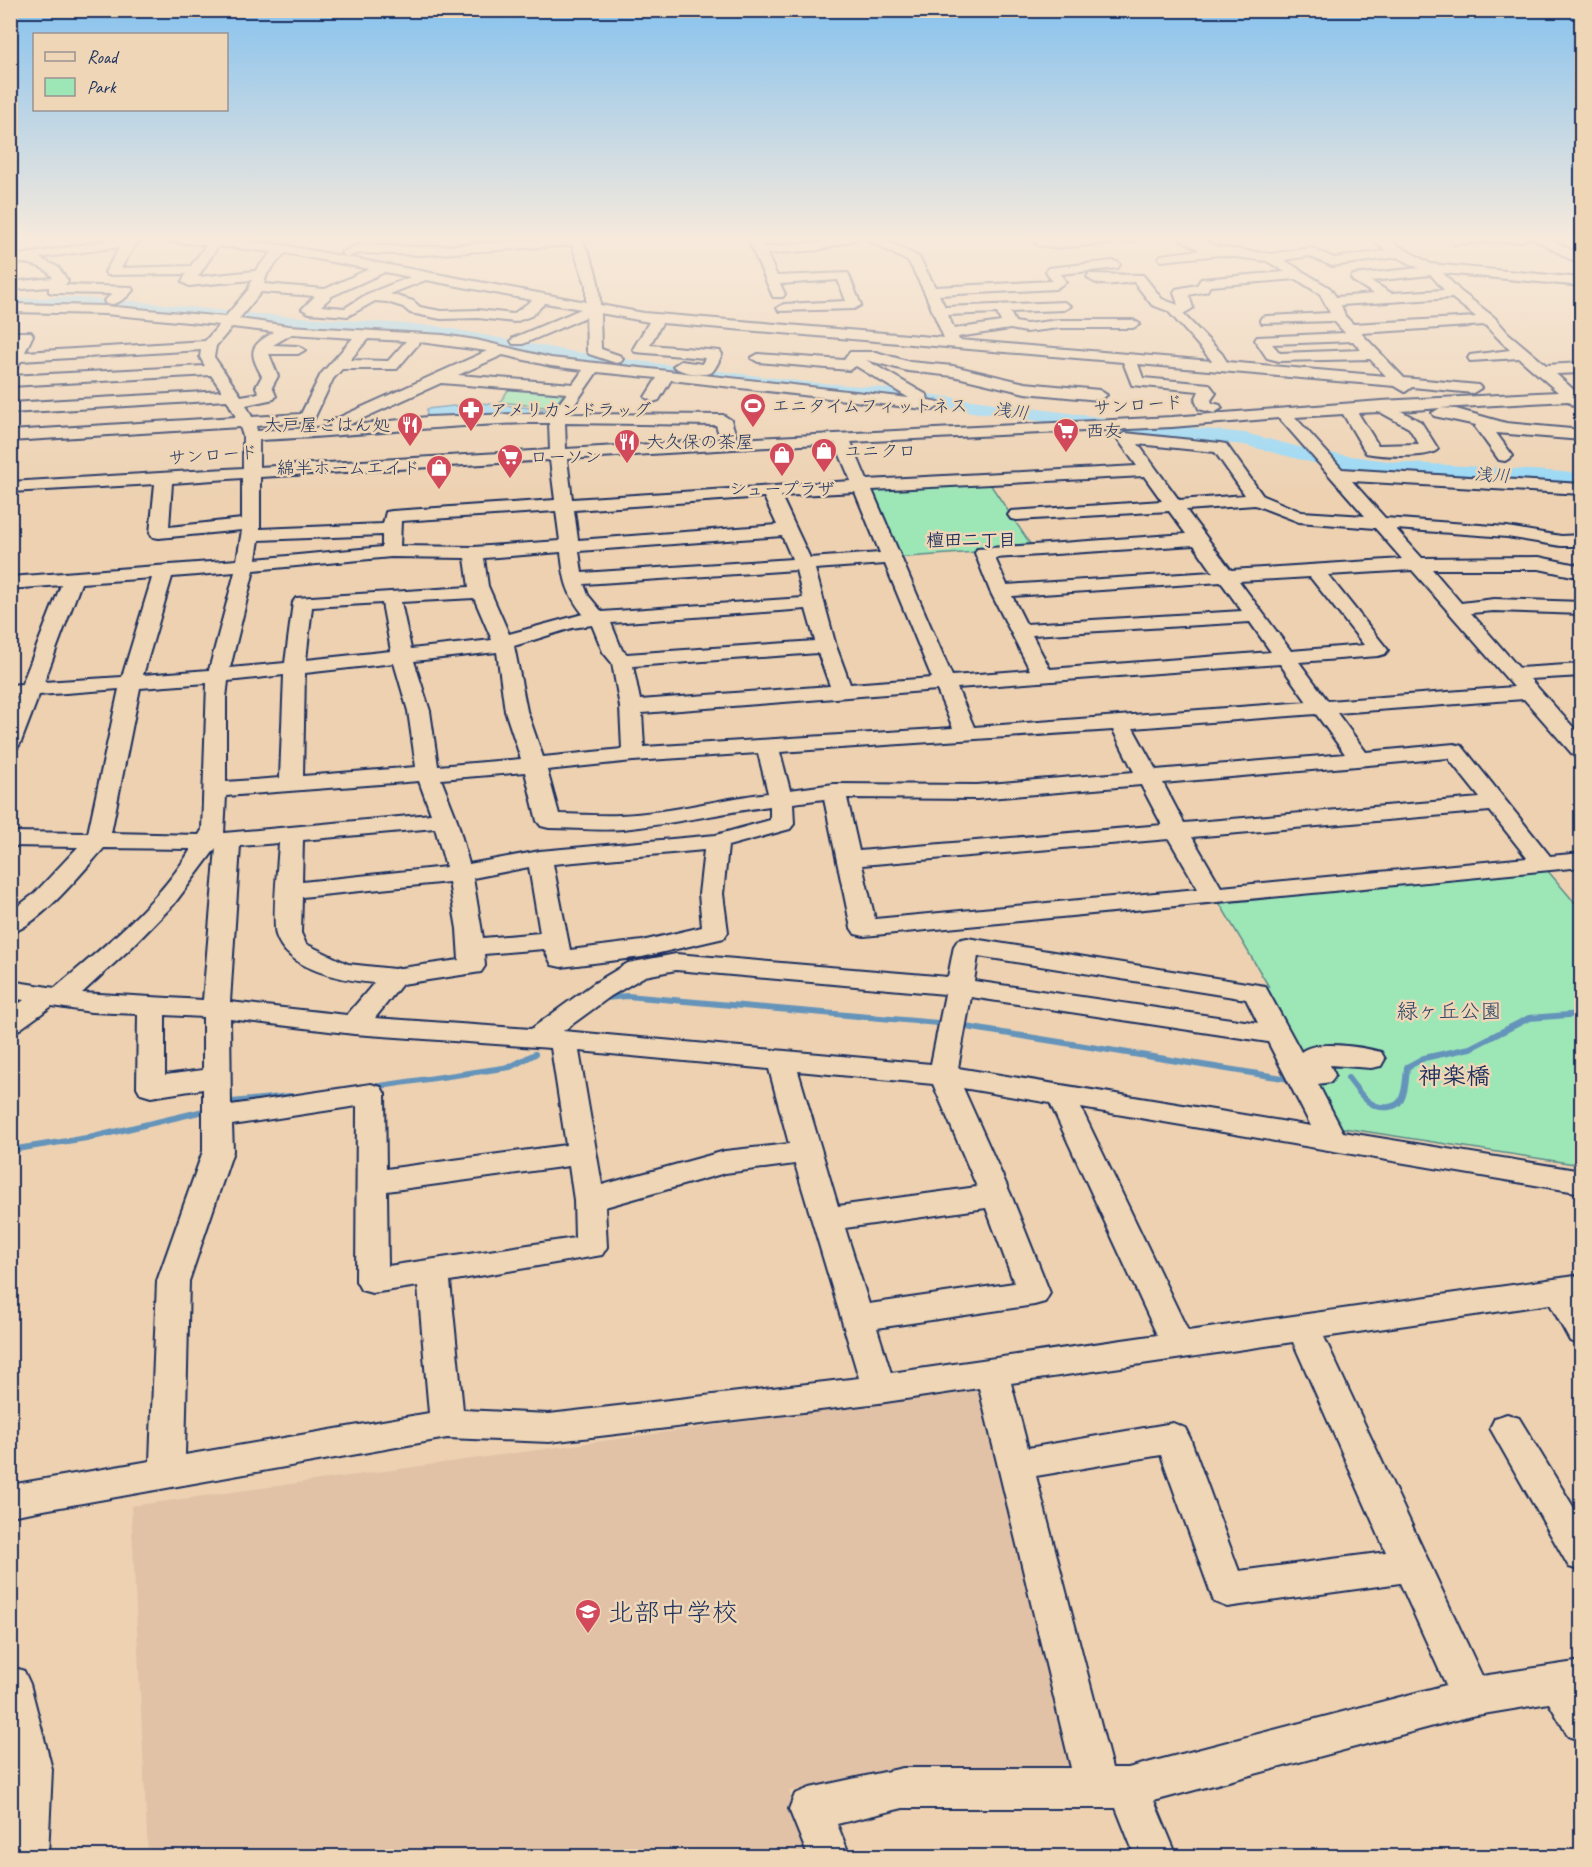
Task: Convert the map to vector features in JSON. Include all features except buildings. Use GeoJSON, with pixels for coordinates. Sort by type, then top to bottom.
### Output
{"type":"FeatureCollection","features":[{"type":"Feature","properties":{"kind":"street"},"geometry":{"type":"LineString","coordinates":[[96,352],[131,324]]}},
{"type":"Feature","properties":{"kind":"street"},"geometry":{"type":"LineString","coordinates":[[167,1475],[173,1281],[219,1151],[216,1009],[218,841],[214,830],[215,698],[218,676],[246,564],[251,530],[249,430],[234,398],[207,357],[209,345],[228,324]]}},
{"type":"Feature","properties":{"kind":"street"},"geometry":{"type":"LineString","coordinates":[[262,324],[289,330],[417,337],[476,344],[550,362],[593,367],[659,386],[750,397]]}},
{"type":"Feature","properties":{"kind":"street"},"geometry":{"type":"LineString","coordinates":[[384,324],[475,332],[616,358],[706,369],[813,376],[907,390]]}},
{"type":"Feature","properties":{"kind":"street"},"geometry":{"type":"LineString","coordinates":[[518,341],[558,324]]}},
{"type":"Feature","properties":{"kind":"street"},"geometry":{"type":"LineString","coordinates":[[594,324],[594,351],[616,358]]}},
{"type":"Feature","properties":{"kind":"street"},"geometry":{"type":"LineString","coordinates":[[655,324],[640,350],[716,354],[706,369]]}},
{"type":"Feature","properties":{"kind":"street"},"geometry":{"type":"LineString","coordinates":[[718,324],[814,333],[951,339],[1129,359],[1489,389],[1507,399]]}},
{"type":"Feature","properties":{"kind":"street"},"geometry":{"type":"LineString","coordinates":[[791,324],[794,331]]}},
{"type":"Feature","properties":{"kind":"street"},"geometry":{"type":"LineString","coordinates":[[945,324],[951,339]]}},
{"type":"Feature","properties":{"kind":"street"},"geometry":{"type":"LineString","coordinates":[[951,339],[1010,326],[1026,328],[1058,324]]}},
{"type":"Feature","properties":{"kind":"street"},"geometry":{"type":"LineString","coordinates":[[1186,324],[1217,357],[1222,367]]}},
{"type":"Feature","properties":{"kind":"street"},"geometry":{"type":"LineString","coordinates":[[1345,324],[1400,382],[1434,413],[1456,414],[1505,428]]}},
{"type":"Feature","properties":{"kind":"street"},"geometry":{"type":"LineString","coordinates":[[1272,355],[1262,340],[1446,324]]}},
{"type":"Feature","properties":{"kind":"street"},"geometry":{"type":"LineString","coordinates":[[1493,324],[1523,353],[1579,398]]}},
{"type":"Feature","properties":{"kind":"street"},"geometry":{"type":"LineString","coordinates":[[10,408],[268,396],[264,387],[270,376],[262,362],[262,345],[289,330]]}},
{"type":"Feature","properties":{"kind":"street"},"geometry":{"type":"LineString","coordinates":[[1467,337],[1500,331]]}},
{"type":"Feature","properties":{"kind":"street"},"geometry":{"type":"LineString","coordinates":[[814,333],[813,335],[931,404],[948,416],[958,431]]}},
{"type":"Feature","properties":{"kind":"street"},"geometry":{"type":"LineString","coordinates":[[10,336],[26,334],[12,360]]}},
{"type":"Feature","properties":{"kind":"street"},"geometry":{"type":"LineString","coordinates":[[249,430],[307,418],[326,377],[365,334]]}},
{"type":"Feature","properties":{"kind":"street"},"geometry":{"type":"LineString","coordinates":[[337,364],[392,366],[417,337]]}},
{"type":"Feature","properties":{"kind":"street"},"geometry":{"type":"LineString","coordinates":[[12,360],[209,345]]}},
{"type":"Feature","properties":{"kind":"street"},"geometry":{"type":"LineString","coordinates":[[261,349],[298,350]]}},
{"type":"Feature","properties":{"kind":"street"},"geometry":{"type":"LineString","coordinates":[[250,467],[438,377],[501,350]]}},
{"type":"Feature","properties":{"kind":"street"},"geometry":{"type":"LineString","coordinates":[[1474,358],[1523,353]]}},
{"type":"Feature","properties":{"kind":"street"},"geometry":{"type":"LineString","coordinates":[[1266,371],[1253,356],[1373,354]]}},
{"type":"Feature","properties":{"kind":"street"},"geometry":{"type":"LineString","coordinates":[[758,358],[849,365],[855,355],[876,356],[908,366],[952,370],[1025,388],[1099,395]]}},
{"type":"Feature","properties":{"kind":"street"},"geometry":{"type":"LineString","coordinates":[[1129,359],[1137,382],[1204,387]]}},
{"type":"Feature","properties":{"kind":"street"},"geometry":{"type":"LineString","coordinates":[[777,374],[785,360]]}},
{"type":"Feature","properties":{"kind":"street"},"geometry":{"type":"LineString","coordinates":[[1186,364],[1192,376],[1208,393],[1203,400],[1205,406],[1214,408]]}},
{"type":"Feature","properties":{"kind":"street"},"geometry":{"type":"LineString","coordinates":[[593,367],[557,418],[558,455],[573,579],[579,596],[603,626],[613,652],[622,661],[631,707],[633,754]]}},
{"type":"Feature","properties":{"kind":"street"},"geometry":{"type":"LineString","coordinates":[[1543,370],[1581,368]]}},
{"type":"Feature","properties":{"kind":"street"},"geometry":{"type":"LineString","coordinates":[[10,381],[215,370]]}},
{"type":"Feature","properties":{"kind":"street"},"geometry":{"type":"LineString","coordinates":[[438,377],[577,389]]}},
{"type":"Feature","properties":{"kind":"street"},"geometry":{"type":"LineString","coordinates":[[1348,409],[1372,449],[1383,451],[1430,449],[1415,425],[1376,402],[1362,379]]}},
{"type":"Feature","properties":{"kind":"street"},"geometry":{"type":"LineString","coordinates":[[659,386],[931,404]]}},
{"type":"Feature","properties":{"kind":"street","name":"サンロード"},"geometry":{"type":"LineString","coordinates":[[958,431],[1172,422],[1507,399],[1579,398]]}},
{"type":"Feature","properties":{"kind":"street"},"geometry":{"type":"LineString","coordinates":[[1283,413],[1581,751]]}},
{"type":"Feature","properties":{"kind":"street","name":"サンロード"},"geometry":{"type":"LineString","coordinates":[[10,487],[164,478],[250,467],[558,455],[884,436],[1131,418],[1283,413]]}},
{"type":"Feature","properties":{"kind":"street"},"geometry":{"type":"LineString","coordinates":[[10,436],[249,430],[319,433],[427,422],[557,418],[723,420],[731,445]]}},
{"type":"Feature","properties":{"kind":"street"},"geometry":{"type":"LineString","coordinates":[[1504,456],[1483,427],[1581,435]]}},
{"type":"Feature","properties":{"kind":"street"},"geometry":{"type":"LineString","coordinates":[[841,438],[966,734]]}},
{"type":"Feature","properties":{"kind":"street"},"geometry":{"type":"LineString","coordinates":[[1257,500],[1220,448],[1125,438],[1359,758]]}},
{"type":"Feature","properties":{"kind":"street"},"geometry":{"type":"LineString","coordinates":[[391,551],[392,516],[860,487],[1000,490],[1147,471]]}},
{"type":"Feature","properties":{"kind":"street"},"geometry":{"type":"LineString","coordinates":[[1335,472],[1434,482],[1581,489]]}},
{"type":"Feature","properties":{"kind":"street"},"geometry":{"type":"LineString","coordinates":[[164,478],[159,533],[392,529]]}},
{"type":"Feature","properties":{"kind":"street"},"geometry":{"type":"LineString","coordinates":[[1000,490],[1039,550]]}},
{"type":"Feature","properties":{"kind":"street"},"geometry":{"type":"LineString","coordinates":[[770,492],[804,564],[826,646],[842,690]]}},
{"type":"Feature","properties":{"kind":"street"},"geometry":{"type":"LineString","coordinates":[[1017,515],[1257,500],[1299,517],[1507,532],[1561,541],[1581,540]]}},
{"type":"Feature","properties":{"kind":"street"},"geometry":{"type":"LineString","coordinates":[[10,583],[305,561],[391,551],[474,553],[788,530]]}},
{"type":"Feature","properties":{"kind":"street"},"geometry":{"type":"LineString","coordinates":[[1043,676],[1000,591],[984,553],[1199,539]]}},
{"type":"Feature","properties":{"kind":"street"},"geometry":{"type":"LineString","coordinates":[[474,553],[480,592],[507,651],[516,711],[549,820],[621,822],[834,791],[977,792],[1454,751],[1544,864]]}},
{"type":"Feature","properties":{"kind":"street"},"geometry":{"type":"LineString","coordinates":[[573,579],[891,558]]}},
{"type":"Feature","properties":{"kind":"street"},"geometry":{"type":"LineString","coordinates":[[1000,591],[1417,564],[1539,563],[1581,572]]}},
{"type":"Feature","properties":{"kind":"street"},"geometry":{"type":"LineString","coordinates":[[10,925],[43,899],[98,840],[131,682],[164,571]]}},
{"type":"Feature","properties":{"kind":"street"},"geometry":{"type":"LineString","coordinates":[[631,707],[1378,651],[1315,571]]}},
{"type":"Feature","properties":{"kind":"street"},"geometry":{"type":"LineString","coordinates":[[10,742],[20,690],[73,579]]}},
{"type":"Feature","properties":{"kind":"street"},"geometry":{"type":"LineString","coordinates":[[291,783],[295,668],[303,602],[480,592]]}},
{"type":"Feature","properties":{"kind":"street"},"geometry":{"type":"LineString","coordinates":[[291,835],[288,933],[295,949],[343,972],[394,977],[471,966],[471,947],[460,873],[445,820],[428,773],[419,711],[396,634],[391,597]]}},
{"type":"Feature","properties":{"kind":"street"},"geometry":{"type":"LineString","coordinates":[[20,690],[218,676],[503,643],[531,633],[597,618],[814,603]]}},
{"type":"Feature","properties":{"kind":"street"},"geometry":{"type":"LineString","coordinates":[[1458,609],[1494,605],[1581,608]]}},
{"type":"Feature","properties":{"kind":"street"},"geometry":{"type":"LineString","coordinates":[[1021,630],[1255,616]]}},
{"type":"Feature","properties":{"kind":"street"},"geometry":{"type":"LineString","coordinates":[[622,661],[826,646]]}},
{"type":"Feature","properties":{"kind":"street"},"geometry":{"type":"LineString","coordinates":[[1515,674],[1581,670]]}},
{"type":"Feature","properties":{"kind":"street"},"geometry":{"type":"LineString","coordinates":[[214,790],[534,765],[633,754],[768,748],[1529,692]]}},
{"type":"Feature","properties":{"kind":"street"},"geometry":{"type":"LineString","coordinates":[[1120,723],[1177,832],[1213,894]]}},
{"type":"Feature","properties":{"kind":"street"},"geometry":{"type":"LineString","coordinates":[[289,891],[460,873],[540,858],[717,842],[782,824],[781,799],[768,748]]}},
{"type":"Feature","properties":{"kind":"street"},"geometry":{"type":"LineString","coordinates":[[834,791],[864,928],[1581,860]]}},
{"type":"Feature","properties":{"kind":"street"},"geometry":{"type":"LineString","coordinates":[[850,859],[1494,804]]}},
{"type":"Feature","properties":{"kind":"street"},"geometry":{"type":"LineString","coordinates":[[10,839],[218,841],[445,820]]}},
{"type":"Feature","properties":{"kind":"street"},"geometry":{"type":"LineString","coordinates":[[10,1023],[53,997],[162,903],[218,841]]}},
{"type":"Feature","properties":{"kind":"street"},"geometry":{"type":"LineString","coordinates":[[540,858],[554,940],[561,959],[642,949],[714,932],[711,894],[717,842]]}},
{"type":"Feature","properties":{"kind":"street"},"geometry":{"type":"LineString","coordinates":[[471,947],[554,940]]}},
{"type":"Feature","properties":{"kind":"street"},"geometry":{"type":"LineString","coordinates":[[858,1318],[1034,1293],[996,1195],[943,1075],[967,946],[1256,992],[1332,1138]]}},
{"type":"Feature","properties":{"kind":"street"},"geometry":{"type":"LineString","coordinates":[[550,1040],[602,990],[637,969],[676,962],[960,987],[1280,1035]]}},
{"type":"Feature","properties":{"kind":"street"},"geometry":{"type":"LineString","coordinates":[[354,1025],[394,977]]}},
{"type":"Feature","properties":{"kind":"street"},"geometry":{"type":"LineString","coordinates":[[10,989],[53,997],[216,1009],[354,1025],[943,1075],[1061,1096],[1332,1138],[1581,1182]]}},
{"type":"Feature","properties":{"kind":"street"},"geometry":{"type":"LineString","coordinates":[[152,1006],[151,1087],[217,1077]]}},
{"type":"Feature","properties":{"kind":"street"},"geometry":{"type":"LineString","coordinates":[[217,1117],[371,1094],[372,1281],[591,1247],[589,1200],[580,1154],[550,1040]]}},
{"type":"Feature","properties":{"kind":"street"},"geometry":{"type":"LineString","coordinates":[[1321,1075],[1312,1056],[1340,1046],[1371,1059]]}},
{"type":"Feature","properties":{"kind":"street"},"geometry":{"type":"LineString","coordinates":[[781,1061],[806,1152],[879,1389]]}},
{"type":"Feature","properties":{"kind":"street"},"geometry":{"type":"LineString","coordinates":[[1061,1096],[1178,1345]]}},
{"type":"Feature","properties":{"kind":"street"},"geometry":{"type":"LineString","coordinates":[[589,1200],[725,1162],[806,1152]]}},
{"type":"Feature","properties":{"kind":"street"},"geometry":{"type":"LineString","coordinates":[[370,1182],[580,1154]]}},
{"type":"Feature","properties":{"kind":"street"},"geometry":{"type":"LineString","coordinates":[[828,1219],[996,1195]]}},
{"type":"Feature","properties":{"kind":"street"},"geometry":{"type":"LineString","coordinates":[[433,1272],[447,1424]]}},
{"type":"Feature","properties":{"kind":"street"},"geometry":{"type":"LineString","coordinates":[[10,1501],[447,1424],[549,1428],[879,1389],[1570,1289],[1581,1332]]}},
{"type":"Feature","properties":{"kind":"street"},"geometry":{"type":"LineString","coordinates":[[1303,1327],[1471,1697]]}},
{"type":"Feature","properties":{"kind":"street"},"geometry":{"type":"LineString","coordinates":[[992,1373],[1015,1465],[1113,1789],[1156,1857]]}},
{"type":"Feature","properties":{"kind":"street"},"geometry":{"type":"LineString","coordinates":[[1507,1428],[1581,1555]]}},
{"type":"Feature","properties":{"kind":"street"},"geometry":{"type":"LineString","coordinates":[[1015,1465],[1173,1438],[1227,1590],[1410,1565]]}},
{"type":"Feature","properties":{"kind":"street"},"geometry":{"type":"LineString","coordinates":[[829,1857],[810,1809],[903,1788],[1113,1789],[1471,1697],[1570,1681],[1581,1722]]}},
{"type":"Feature","properties":{"kind":"street"},"geometry":{"type":"LineString","coordinates":[[10,1684],[32,1769],[27,1857]]}},
{"type":"Feature","properties":{"kind":"shaded area","name":"北部中学校"},"geometry":{"type":"Polygon","coordinates":[[[979,1389],[1069,1765],[789,1791],[812,1856],[148,1856],[131,1506],[979,1389]]]}},
{"type":"Feature","properties":{"kind":"green space"},"geometry":{"type":"Polygon","coordinates":[[[511,386],[566,391],[553,408],[500,402],[511,386]]]}},
{"type":"Feature","properties":{"kind":"green space"},"geometry":{"type":"Polygon","coordinates":[[[988,481],[1033,548],[894,558],[866,489],[988,481]]]}},
{"type":"Feature","properties":{"kind":"green space","name":"緑ヶ丘公園"},"geometry":{"type":"Polygon","coordinates":[[[1547,870],[1581,910],[1581,1165],[1337,1127],[1263,988],[1269,987],[1217,899],[1547,870]]]}},
{"type":"Feature","properties":{"kind":"water"},"geometry":{"type":"Polygon","coordinates":[[[481,403],[550,410],[543,413],[426,419],[427,409],[481,403]]]}},
{"type":"Feature","properties":{"kind":"waterway","name":"浅川"},"geometry":{"type":"LineString","coordinates":[[320,324],[437,332],[569,357],[639,367],[806,388],[875,393],[1136,428],[1245,439],[1314,457],[1395,469],[1582,480]]}},
{"type":"Feature","properties":{"kind":"waterway"},"geometry":{"type":"LineString","coordinates":[[605,998],[627,996],[938,1023]]}},
{"type":"Feature","properties":{"kind":"waterway"},"geometry":{"type":"LineString","coordinates":[[1348,1078],[1370,1103],[1382,1107],[1393,1106],[1399,1103],[1403,1096],[1407,1067],[1424,1058],[1470,1048],[1529,1018],[1582,1014]]}},
{"type":"Feature","properties":{"kind":"waterway"},"geometry":{"type":"LineString","coordinates":[[960,1026],[1289,1079]]}},
{"type":"Feature","properties":{"kind":"waterway"},"geometry":{"type":"LineString","coordinates":[[373,1087],[510,1067],[535,1054]]}},
{"type":"Feature","properties":{"kind":"waterway"},"geometry":{"type":"LineString","coordinates":[[232,1102],[290,1096]]}},
{"type":"Feature","properties":{"kind":"waterway"},"geometry":{"type":"LineString","coordinates":[[10,1150],[93,1137],[208,1110]]}},
{"type":"Feature","properties":{"kind":"place","name":"エニタイムフィットネス"},"geometry":{"type":"Point","coordinates":[753,429]}},
{"type":"Feature","properties":{"kind":"place","name":"アメリカンドラッグ"},"geometry":{"type":"Point","coordinates":[471,433]}},
{"type":"Feature","properties":{"kind":"place","name":"大戸屋ごはん処"},"geometry":{"type":"Point","coordinates":[410,448]}},
{"type":"Feature","properties":{"kind":"place","name":"西友"},"geometry":{"type":"Point","coordinates":[1066,454]}},
{"type":"Feature","properties":{"kind":"place","name":"大久保の茶屋"},"geometry":{"type":"Point","coordinates":[627,465]}},
{"type":"Feature","properties":{"kind":"place","name":"ユニクロ"},"geometry":{"type":"Point","coordinates":[824,474]}},
{"type":"Feature","properties":{"kind":"place","name":"シュープラザ"},"geometry":{"type":"Point","coordinates":[782,478]}},
{"type":"Feature","properties":{"kind":"place","name":"ローソン"},"geometry":{"type":"Point","coordinates":[510,480]}},
{"type":"Feature","properties":{"kind":"place","name":"綿半ホームエイド"},"geometry":{"type":"Point","coordinates":[439,491]}},
{"type":"Feature","properties":{"kind":"place","name":"北部中学校"},"geometry":{"type":"Point","coordinates":[588,1635]}},
{"type":"Feature","properties":{"kind":"district","name":"檀田二丁目"},"geometry":{"type":"Point","coordinates":[971,540]}},
{"type":"Feature","properties":{"kind":"district","name":"神楽橋"},"geometry":{"type":"Point","coordinates":[1454,1076]}}]}
